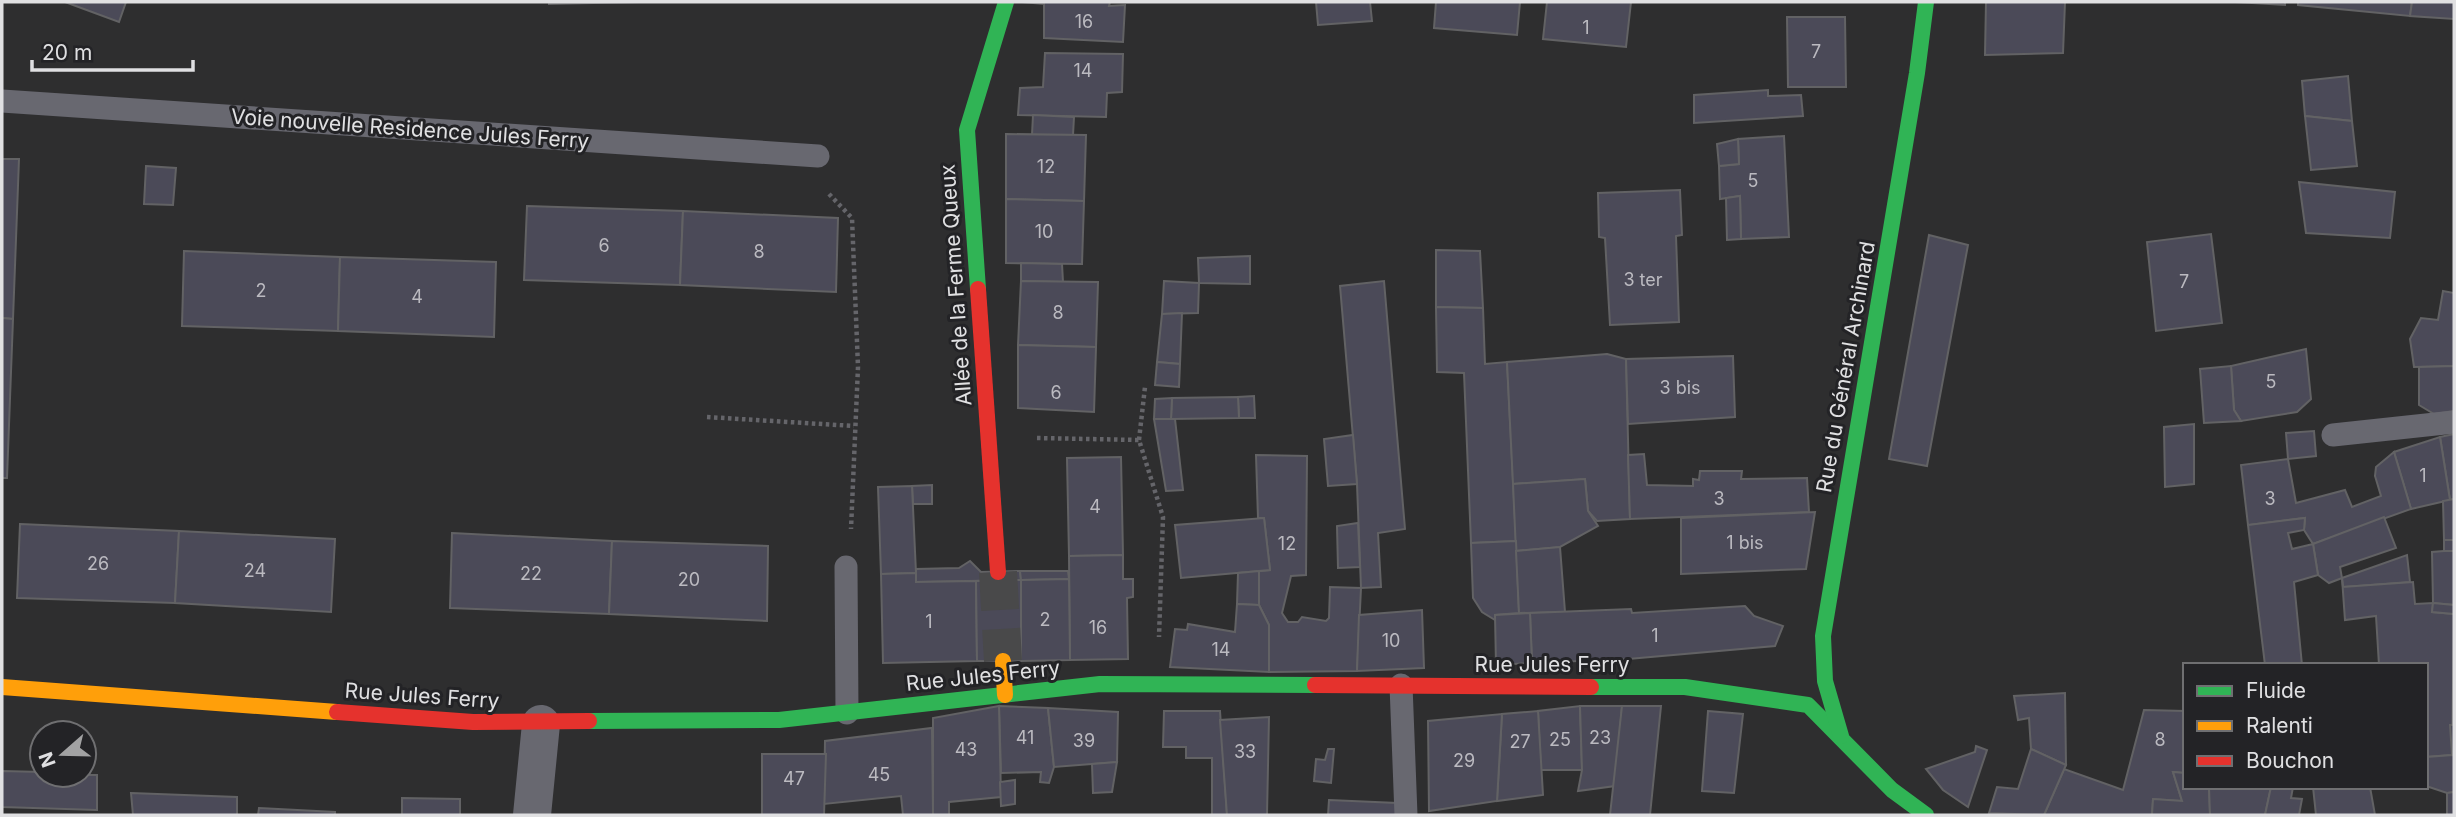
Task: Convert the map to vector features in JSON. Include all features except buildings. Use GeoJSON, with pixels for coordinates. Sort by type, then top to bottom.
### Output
{"type":"FeatureCollection","features":[{"type":"Feature","properties":{"kind":"street","name":"Allée de la Ferme Queux"},"geometry":{"type":"LineString","coordinates":[[998,572],[967,131],[1006,2]]}},
{"type":"Feature","properties":{"kind":"street","name":"Rue du Général Archinard"},"geometry":{"type":"LineString","coordinates":[[1842,738],[1825,681],[1823,636],[1917,73],[1926,2]]}},
{"type":"Feature","properties":{"kind":"street"},"geometry":{"type":"LineString","coordinates":[[1003,661],[1005,695]]}},
{"type":"Feature","properties":{"kind":"street","name":"Rue Jules Ferry"},"geometry":{"type":"LineString","coordinates":[[2,687],[473,722],[541,724],[779,720],[1100,684],[1685,687],[1808,705],[1892,790],[1926,815]]}},
{"type":"Feature","properties":{"kind":"street"},"geometry":{"type":"LineString","coordinates":[[532,815],[541,724]]}},
{"type":"Feature","properties":{"kind":"lane","name":"Voie nouvelle Residence Jules Ferry"},"geometry":{"type":"LineString","coordinates":[[2,101],[818,156]]}},
{"type":"Feature","properties":{"kind":"lane"},"geometry":{"type":"LineString","coordinates":[[2333,435],[2454,422]]}},
{"type":"Feature","properties":{"kind":"lane"},"geometry":{"type":"LineString","coordinates":[[846,568],[847,713]]}},
{"type":"Feature","properties":{"kind":"lane"},"geometry":{"type":"LineString","coordinates":[[1401,685],[1406,815]]}},
{"type":"Feature","properties":{"kind":"path"},"geometry":{"type":"LineString","coordinates":[[818,156],[830,196],[852,218],[858,367],[846,568]]}},
{"type":"Feature","properties":{"kind":"path"},"geometry":{"type":"LineString","coordinates":[[1145,387],[1139,440],[1163,517],[1157,684]]}},
{"type":"Feature","properties":{"kind":"path"},"geometry":{"type":"LineString","coordinates":[[707,417],[854,426]]}},
{"type":"Feature","properties":{"kind":"path"},"geometry":{"type":"LineString","coordinates":[[987,437],[1139,440]]}},
{"type":"Feature","properties":{"kind":"tunnel"},"geometry":{"type":"LineString","coordinates":[[998,572],[1003,661]]}},
{"type":"Feature","properties":{"kind":"traffic: fast"},"geometry":{"type":"LineString","coordinates":[[978,289],[967,130],[1006,2]]}},
{"type":"Feature","properties":{"kind":"traffic: fast"},"geometry":{"type":"LineString","coordinates":[[1841,736],[1825,681],[1823,636],[1917,73],[1926,2]]}},
{"type":"Feature","properties":{"kind":"traffic: fast"},"geometry":{"type":"LineString","coordinates":[[589,721],[779,720],[1100,684],[1315,685]]}},
{"type":"Feature","properties":{"kind":"traffic: fast"},"geometry":{"type":"LineString","coordinates":[[1591,687],[1685,687],[1808,705],[1892,790],[1926,815]]}},
{"type":"Feature","properties":{"kind":"traffic: slow"},"geometry":{"type":"LineString","coordinates":[[1003,661],[1005,695]]}},
{"type":"Feature","properties":{"kind":"traffic: slow"},"geometry":{"type":"LineString","coordinates":[[2,687],[337,712]]}},
{"type":"Feature","properties":{"kind":"traffic: jam"},"geometry":{"type":"LineString","coordinates":[[978,289],[998,572]]}},
{"type":"Feature","properties":{"kind":"traffic: jam"},"geometry":{"type":"LineString","coordinates":[[1315,685],[1591,687]]}},
{"type":"Feature","properties":{"kind":"traffic: jam"},"geometry":{"type":"LineString","coordinates":[[337,712],[473,722],[589,721]]}}]}
